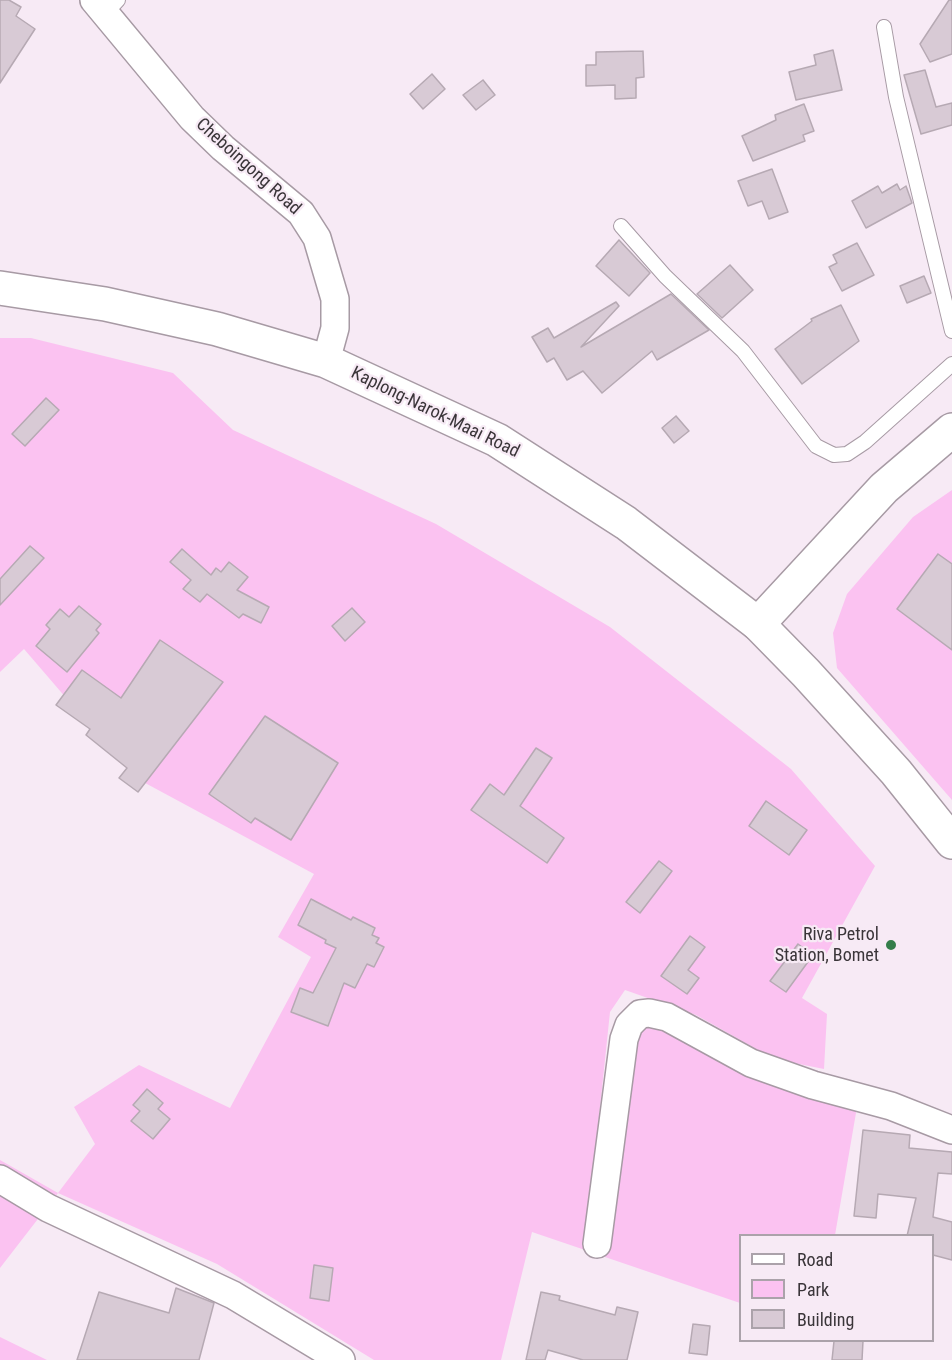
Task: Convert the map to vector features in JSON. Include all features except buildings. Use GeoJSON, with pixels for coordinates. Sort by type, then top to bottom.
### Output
{"type":"FeatureCollection","features":[{"type":"Feature","properties":{"kind":"main road","name":"Kaplong-Narok-Maai Road"},"geometry":{"type":"LineString","coordinates":[[0,288],[105,304],[206,326],[326,361],[497,440],[626,523],[758,624],[896,772],[952,842]]}},
{"type":"Feature","properties":{"kind":"main road"},"geometry":{"type":"LineString","coordinates":[[758,624],[876,496],[952,430]]}},
{"type":"Feature","properties":{"kind":"street","name":"Cheboingong Road"},"geometry":{"type":"LineString","coordinates":[[106,5],[192,118],[223,148],[301,213],[317,238],[335,299],[335,328],[326,361]]}},
{"type":"Feature","properties":{"kind":"street"},"geometry":{"type":"LineString","coordinates":[[597,1244],[624,1039],[629,1025],[640,1014],[649,1013],[667,1017],[751,1063],[813,1085],[891,1106],[952,1130]]}},
{"type":"Feature","properties":{"kind":"street"},"geometry":{"type":"LineString","coordinates":[[0,1179],[48,1208],[233,1296],[341,1360]]}},
{"type":"Feature","properties":{"kind":"lane"},"geometry":{"type":"LineString","coordinates":[[884,27],[896,97],[952,331]]}},
{"type":"Feature","properties":{"kind":"lane"},"geometry":{"type":"LineString","coordinates":[[621,226],[665,276],[743,351],[816,446],[834,455],[847,454],[865,442],[952,364]]}},
{"type":"Feature","properties":{"kind":"green space"},"geometry":{"type":"Polygon","coordinates":[[[0,338],[31,338],[173,373],[233,430],[436,524],[610,627],[791,769],[875,866],[802,998],[827,1014],[824,1069],[774,1059],[696,1015],[625,990],[610,1012],[585,1250],[532,1232],[501,1360],[374,1360],[217,1264],[58,1193],[95,1144],[74,1107],[139,1065],[230,1108],[311,957],[278,937],[314,874],[134,777],[24,649],[0,672],[0,338]]]}},
{"type":"Feature","properties":{"kind":"green space"},"geometry":{"type":"Polygon","coordinates":[[[952,490],[952,800],[837,668],[833,633],[847,594],[913,517],[952,490]]]}},
{"type":"Feature","properties":{"kind":"green space"},"geometry":{"type":"Polygon","coordinates":[[[646,1028],[663,1029],[857,1107],[835,1234],[739,1234],[739,1303],[605,1257],[636,1037],[646,1028]]]}},
{"type":"Feature","properties":{"kind":"green space"},"geometry":{"type":"Polygon","coordinates":[[[0,1160],[58,1193],[0,1268],[0,1160]]]}},
{"type":"Feature","properties":{"kind":"green space"},"geometry":{"type":"Polygon","coordinates":[[[0,1337],[47,1360],[0,1360],[0,1337]]]}},
{"type":"Feature","properties":{"kind":"place","name":"Riva Petrol Station, Bomet"},"geometry":{"type":"Point","coordinates":[891,945]}}]}
